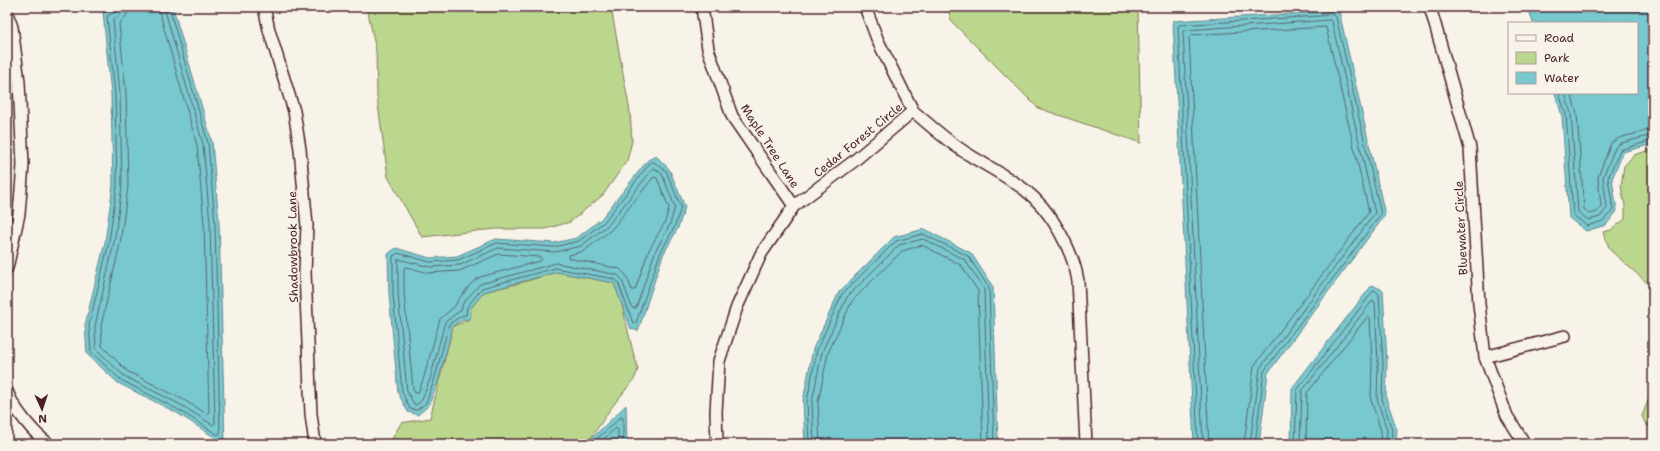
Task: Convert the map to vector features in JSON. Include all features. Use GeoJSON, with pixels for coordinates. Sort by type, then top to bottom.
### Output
{"type":"FeatureCollection","features":[{"type":"Feature","properties":{"kind":"street","name":"Shadowbrook Lane"},"geometry":{"type":"LineString","coordinates":[[264,7],[269,30],[294,111],[300,149],[307,220],[305,272],[311,414],[315,444]]}},
{"type":"Feature","properties":{"kind":"street","name":"Maple Tree Lane"},"geometry":{"type":"LineString","coordinates":[[702,7],[708,50],[732,116],[794,206]]}},
{"type":"Feature","properties":{"kind":"street"},"geometry":{"type":"LineString","coordinates":[[865,7],[878,41],[913,111]]}},
{"type":"Feature","properties":{"kind":"street","name":"Bluewater Circle"},"geometry":{"type":"LineString","coordinates":[[1430,7],[1470,148],[1479,304],[1485,357],[1507,416],[1525,444]]}},
{"type":"Feature","properties":{"kind":"street"},"geometry":{"type":"LineString","coordinates":[[7,13],[12,28],[19,82],[23,165],[19,214],[7,268]]}},
{"type":"Feature","properties":{"kind":"street","name":"Cedar Forest Circle"},"geometry":{"type":"LineString","coordinates":[[717,444],[716,412],[719,361],[737,307],[761,254],[794,206],[854,161],[913,111],[970,156],[997,170],[1027,191],[1049,216],[1066,245],[1076,268],[1078,281],[1086,444]]}},
{"type":"Feature","properties":{"kind":"street"},"geometry":{"type":"LineString","coordinates":[[1485,357],[1565,336]]}},
{"type":"Feature","properties":{"kind":"street"},"geometry":{"type":"LineString","coordinates":[[7,391],[11,400],[42,442]]}},
{"type":"Feature","properties":{"kind":"green space"},"geometry":{"type":"Polygon","coordinates":[[[367,7],[611,7],[630,112],[632,141],[627,161],[603,195],[570,222],[545,229],[495,229],[422,237],[388,177],[377,97],[376,51],[367,7]]]}},
{"type":"Feature","properties":{"kind":"green space"},"geometry":{"type":"Polygon","coordinates":[[[947,7],[1138,7],[1141,143],[1038,108],[952,22],[947,7]]]}},
{"type":"Feature","properties":{"kind":"green space"},"geometry":{"type":"Polygon","coordinates":[[[1653,149],[1653,288],[1610,250],[1603,232],[1611,230],[1625,219],[1625,206],[1621,186],[1624,166],[1634,155],[1653,149]]]}},
{"type":"Feature","properties":{"kind":"green space"},"geometry":{"type":"Polygon","coordinates":[[[557,272],[614,283],[622,305],[638,369],[635,378],[611,408],[589,441],[584,444],[389,444],[401,423],[430,418],[453,326],[468,320],[470,309],[484,292],[557,272]]]}},
{"type":"Feature","properties":{"kind":"green space"},"geometry":{"type":"Polygon","coordinates":[[[1653,388],[1653,428],[1646,425],[1642,416],[1653,388]]]}},
{"type":"Feature","properties":{"kind":"water"},"geometry":{"type":"Polygon","coordinates":[[[120,7],[173,8],[212,142],[219,223],[225,444],[177,413],[118,383],[87,354],[85,325],[105,242],[113,185],[111,94],[103,12],[120,7]]]}},
{"type":"Feature","properties":{"kind":"water"},"geometry":{"type":"Polygon","coordinates":[[[1528,7],[1653,7],[1653,144],[1623,152],[1612,179],[1617,211],[1606,225],[1586,231],[1569,218],[1562,116],[1555,94],[1638,94],[1638,22],[1533,22],[1528,7]]]}},
{"type":"Feature","properties":{"kind":"water"},"geometry":{"type":"Polygon","coordinates":[[[1339,11],[1385,215],[1268,373],[1259,444],[1194,444],[1173,21],[1339,11]]]}},
{"type":"Feature","properties":{"kind":"water"},"geometry":{"type":"Polygon","coordinates":[[[656,156],[669,169],[685,207],[678,228],[663,255],[638,331],[631,329],[614,283],[557,272],[484,292],[470,309],[471,315],[468,320],[463,319],[453,326],[438,382],[429,405],[418,415],[408,412],[398,393],[389,294],[388,254],[396,248],[430,258],[457,256],[496,239],[554,243],[577,238],[601,219],[648,160],[656,156]]]}},
{"type":"Feature","properties":{"kind":"water"},"geometry":{"type":"Polygon","coordinates":[[[924,229],[971,253],[993,287],[998,444],[805,444],[803,401],[813,349],[839,292],[894,237],[924,229]]]}},
{"type":"Feature","properties":{"kind":"water"},"geometry":{"type":"Polygon","coordinates":[[[1372,285],[1383,290],[1387,363],[1386,398],[1397,430],[1395,444],[1291,444],[1292,388],[1372,285]]]}},
{"type":"Feature","properties":{"kind":"water"},"geometry":{"type":"Polygon","coordinates":[[[626,405],[627,444],[584,444],[589,441],[626,405]]]}}]}
